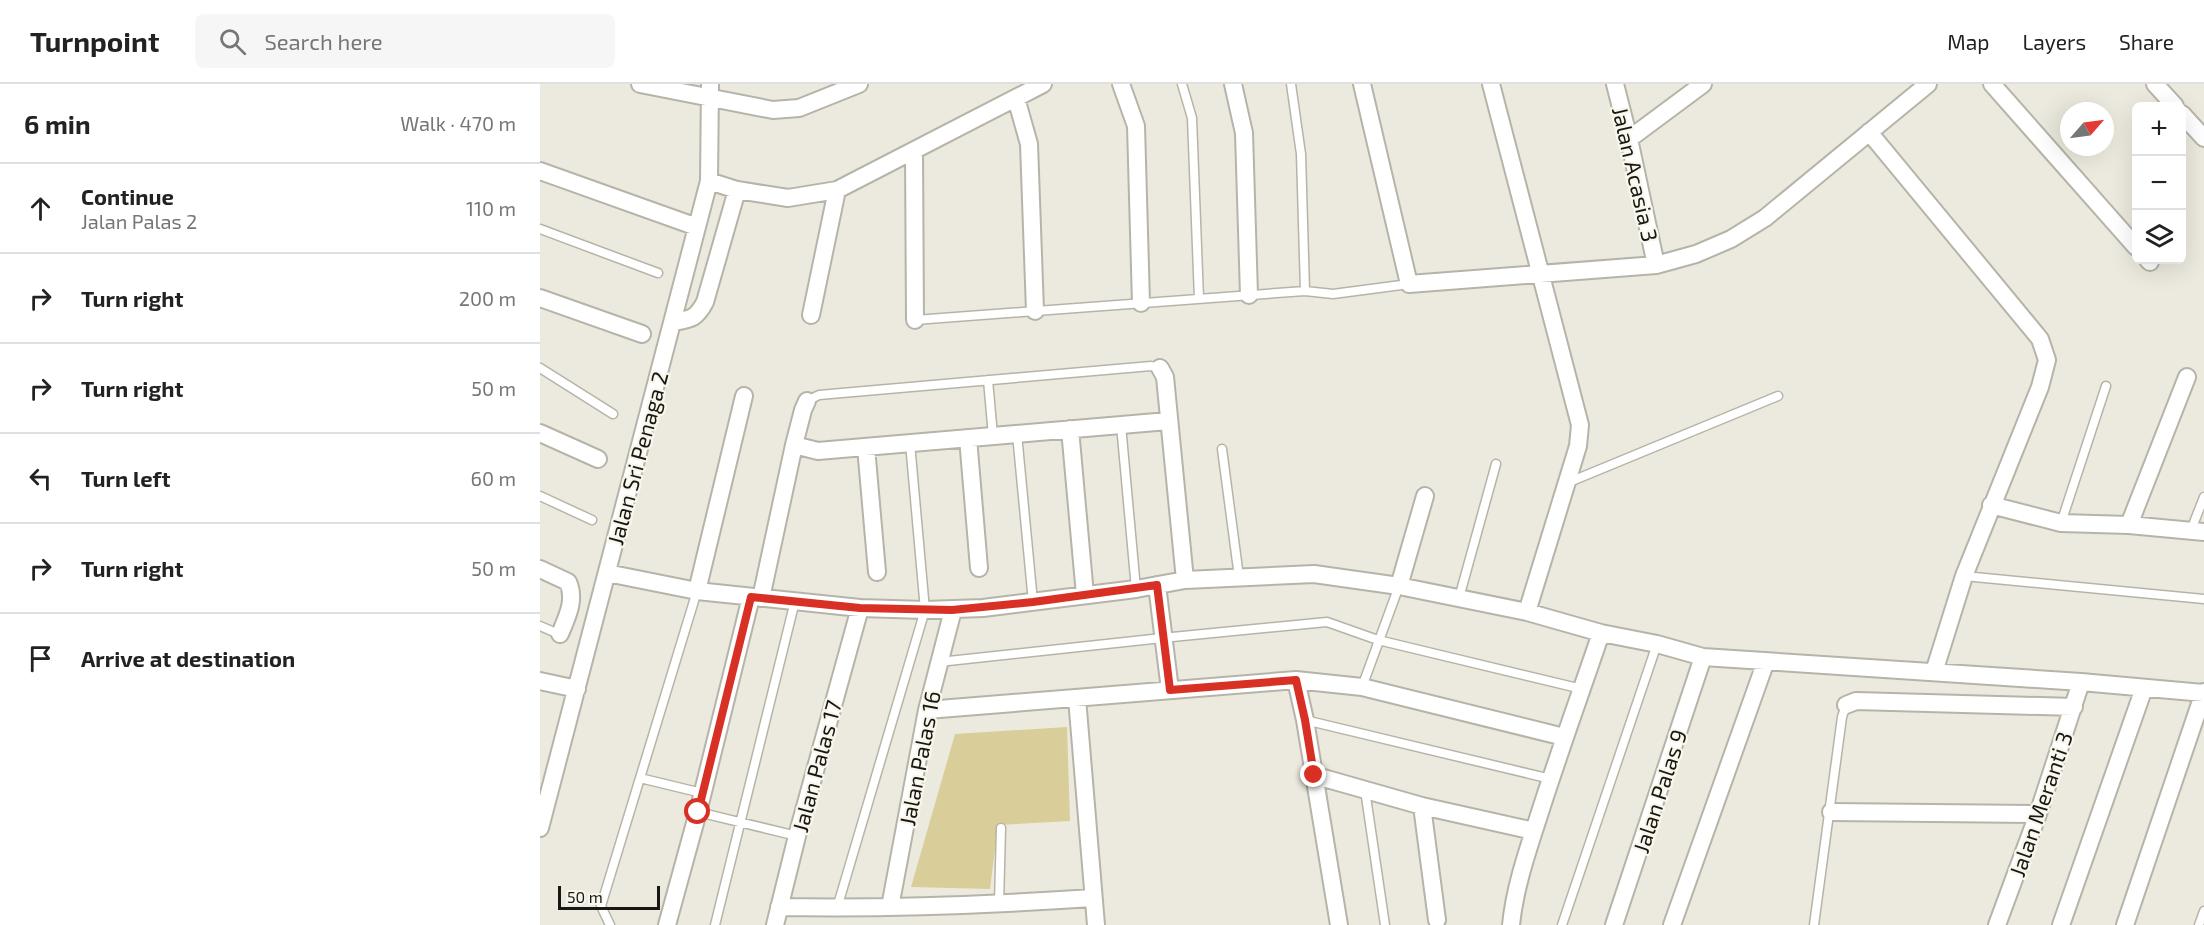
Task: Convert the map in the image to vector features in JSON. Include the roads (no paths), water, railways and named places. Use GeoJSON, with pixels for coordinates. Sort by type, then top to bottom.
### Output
{"type":"FeatureCollection","features":[{"type":"Feature","properties":{"kind":"street"},"geometry":{"type":"LineString","coordinates":[[640,84],[710,91],[773,110],[799,108],[859,84]]}},
{"type":"Feature","properties":{"kind":"street"},"geometry":{"type":"LineString","coordinates":[[709,181],[737,189],[788,198],[837,190],[1043,84]]}},
{"type":"Feature","properties":{"kind":"street"},"geometry":{"type":"LineString","coordinates":[[1121,84],[1136,126],[1141,303]]}},
{"type":"Feature","properties":{"kind":"street"},"geometry":{"type":"LineString","coordinates":[[1233,84],[1244,133],[1249,296]]}},
{"type":"Feature","properties":{"kind":"street"},"geometry":{"type":"LineString","coordinates":[[1362,84],[1409,284],[1656,265],[1696,254],[1731,239],[1765,218],[1928,84]]}},
{"type":"Feature","properties":{"kind":"street"},"geometry":{"type":"LineString","coordinates":[[1491,84],[1580,425],[1578,446],[1527,612]]}},
{"type":"Feature","properties":{"kind":"street","name":"Jalan Acasia 3"},"geometry":{"type":"LineString","coordinates":[[1615,84],[1656,265]]}},
{"type":"Feature","properties":{"kind":"street"},"geometry":{"type":"LineString","coordinates":[[1629,139],[1703,84]]}},
{"type":"Feature","properties":{"kind":"street"},"geometry":{"type":"LineString","coordinates":[[1992,84],[2132,242]]}},
{"type":"Feature","properties":{"kind":"street"},"geometry":{"type":"LineString","coordinates":[[2155,84],[2171,102]]}},
{"type":"Feature","properties":{"kind":"street","name":"Jalan Sri Penaga 2"},"geometry":{"type":"LineString","coordinates":[[540,828],[709,181],[710,91]]}},
{"type":"Feature","properties":{"kind":"street"},"geometry":{"type":"LineString","coordinates":[[1016,98],[1029,144],[1035,311]]}},
{"type":"Feature","properties":{"kind":"street"},"geometry":{"type":"LineString","coordinates":[[2186,119],[2204,138]]}},
{"type":"Feature","properties":{"kind":"street"},"geometry":{"type":"LineString","coordinates":[[1869,132],[2040,339],[2047,360],[2040,387],[1964,576],[1935,672]]}},
{"type":"Feature","properties":{"kind":"street"},"geometry":{"type":"LineString","coordinates":[[914,151],[915,320]]}},
{"type":"Feature","properties":{"kind":"street"},"geometry":{"type":"LineString","coordinates":[[540,171],[697,227]]}},
{"type":"Feature","properties":{"kind":"street"},"geometry":{"type":"LineString","coordinates":[[673,322],[691,319],[699,314],[705,302],[737,189]]}},
{"type":"Feature","properties":{"kind":"street"},"geometry":{"type":"LineString","coordinates":[[812,315],[837,190]]}},
{"type":"Feature","properties":{"kind":"street"},"geometry":{"type":"LineString","coordinates":[[540,298],[642,334]]}},
{"type":"Feature","properties":{"kind":"street"},"geometry":{"type":"LineString","coordinates":[[1160,368],[1165,377],[1185,580]]}},
{"type":"Feature","properties":{"kind":"street"},"geometry":{"type":"LineString","coordinates":[[2129,525],[2187,377]]}},
{"type":"Feature","properties":{"kind":"street"},"geometry":{"type":"LineString","coordinates":[[697,591],[744,396]]}},
{"type":"Feature","properties":{"kind":"street"},"geometry":{"type":"LineString","coordinates":[[667,925],[807,401]]}},
{"type":"Feature","properties":{"kind":"street"},"geometry":{"type":"LineString","coordinates":[[794,445],[818,451],[1168,421]]}},
{"type":"Feature","properties":{"kind":"street"},"geometry":{"type":"LineString","coordinates":[[1070,429],[1085,594]]}},
{"type":"Feature","properties":{"kind":"street"},"geometry":{"type":"LineString","coordinates":[[540,433],[598,459]]}},
{"type":"Feature","properties":{"kind":"street"},"geometry":{"type":"LineString","coordinates":[[968,438],[979,568]]}},
{"type":"Feature","properties":{"kind":"street"},"geometry":{"type":"LineString","coordinates":[[866,447],[877,572]]}},
{"type":"Feature","properties":{"kind":"street"},"geometry":{"type":"LineString","coordinates":[[1399,586],[1425,496]]}},
{"type":"Feature","properties":{"kind":"street"},"geometry":{"type":"LineString","coordinates":[[1991,505],[2061,523],[2129,525],[2198,531]]}},
{"type":"Feature","properties":{"kind":"street"},"geometry":{"type":"LineString","coordinates":[[540,569],[568,582],[573,593],[563,636]]}},
{"type":"Feature","properties":{"kind":"street"},"geometry":{"type":"LineString","coordinates":[[607,573],[697,591],[860,608],[925,610],[952,610],[1033,602],[1136,589],[1185,580],[1314,574],[1399,586],[1527,612],[1601,633],[1657,644],[1703,657],[2081,682],[2204,693],[2200,718],[2125,925]]}},
{"type":"Feature","properties":{"kind":"street"},"geometry":{"type":"LineString","coordinates":[[1157,585],[1170,690]]}},
{"type":"Feature","properties":{"kind":"street","name":"Jalan Palas 17"},"geometry":{"type":"LineString","coordinates":[[775,925],[797,836],[860,608]]}},
{"type":"Feature","properties":{"kind":"street","name":"Jalan Palas 16"},"geometry":{"type":"LineString","coordinates":[[890,907],[927,710],[952,610]]}},
{"type":"Feature","properties":{"kind":"street"},"geometry":{"type":"LineString","coordinates":[[1511,925],[1514,900],[1534,831],[1601,633]]}},
{"type":"Feature","properties":{"kind":"street","name":"Jalan Palas 9"},"geometry":{"type":"LineString","coordinates":[[1614,925],[1703,657]]}},
{"type":"Feature","properties":{"kind":"street"},"geometry":{"type":"LineString","coordinates":[[1672,925],[1766,661]]}},
{"type":"Feature","properties":{"kind":"street"},"geometry":{"type":"LineString","coordinates":[[927,710],[1296,680],[1362,687],[1564,737]]}},
{"type":"Feature","properties":{"kind":"street"},"geometry":{"type":"LineString","coordinates":[[1296,680],[1305,720],[1339,925]]}},
{"type":"Feature","properties":{"kind":"street"},"geometry":{"type":"LineString","coordinates":[[540,681],[577,689]]}},
{"type":"Feature","properties":{"kind":"street","name":"Jalan Meranti 3"},"geometry":{"type":"LineString","coordinates":[[1997,925],[2038,814],[2081,682]]}},
{"type":"Feature","properties":{"kind":"street"},"geometry":{"type":"LineString","coordinates":[[2061,925],[2144,688]]}},
{"type":"Feature","properties":{"kind":"street"},"geometry":{"type":"LineString","coordinates":[[1077,698],[1096,925]]}},
{"type":"Feature","properties":{"kind":"street"},"geometry":{"type":"LineString","coordinates":[[1846,705],[1856,701],[2074,707]]}},
{"type":"Feature","properties":{"kind":"street"},"geometry":{"type":"LineString","coordinates":[[1314,775],[1422,806],[1534,831]]}},
{"type":"Feature","properties":{"kind":"street"},"geometry":{"type":"LineString","coordinates":[[1422,806],[1437,920]]}},
{"type":"Feature","properties":{"kind":"street"},"geometry":{"type":"LineString","coordinates":[[1831,812],[2038,814]]}},
{"type":"Feature","properties":{"kind":"street"},"geometry":{"type":"LineString","coordinates":[[779,907],[999,904],[1092,898]]}},
{"type":"Feature","properties":{"kind":"lane"},"geometry":{"type":"LineString","coordinates":[[1182,84],[1192,118],[1199,299]]}},
{"type":"Feature","properties":{"kind":"lane"},"geometry":{"type":"LineString","coordinates":[[1291,84],[1301,154],[1305,291]]}},
{"type":"Feature","properties":{"kind":"lane"},"geometry":{"type":"LineString","coordinates":[[540,229],[658,273]]}},
{"type":"Feature","properties":{"kind":"lane"},"geometry":{"type":"LineString","coordinates":[[915,320],[1305,291],[1333,294],[1409,284]]}},
{"type":"Feature","properties":{"kind":"lane"},"geometry":{"type":"LineString","coordinates":[[807,401],[819,395],[1151,366],[1160,368]]}},
{"type":"Feature","properties":{"kind":"lane"},"geometry":{"type":"LineString","coordinates":[[540,368],[614,414]]}},
{"type":"Feature","properties":{"kind":"lane"},"geometry":{"type":"LineString","coordinates":[[988,380],[993,436]]}},
{"type":"Feature","properties":{"kind":"lane"},"geometry":{"type":"LineString","coordinates":[[2061,523],[2106,386]]}},
{"type":"Feature","properties":{"kind":"lane"},"geometry":{"type":"LineString","coordinates":[[1566,483],[1778,396]]}},
{"type":"Feature","properties":{"kind":"lane"},"geometry":{"type":"LineString","coordinates":[[1121,425],[1136,589]]}},
{"type":"Feature","properties":{"kind":"lane"},"geometry":{"type":"LineString","coordinates":[[1017,434],[1033,602]]}},
{"type":"Feature","properties":{"kind":"lane"},"geometry":{"type":"LineString","coordinates":[[837,908],[925,610],[910,443]]}},
{"type":"Feature","properties":{"kind":"lane"},"geometry":{"type":"LineString","coordinates":[[1222,449],[1239,577]]}},
{"type":"Feature","properties":{"kind":"lane"},"geometry":{"type":"LineString","coordinates":[[1459,598],[1496,464]]}},
{"type":"Feature","properties":{"kind":"lane"},"geometry":{"type":"LineString","coordinates":[[540,495],[592,520]]}},
{"type":"Feature","properties":{"kind":"lane"},"geometry":{"type":"LineString","coordinates":[[2198,531],[2204,497]]}},
{"type":"Feature","properties":{"kind":"lane"},"geometry":{"type":"LineString","coordinates":[[1964,576],[2204,599]]}},
{"type":"Feature","properties":{"kind":"lane"},"geometry":{"type":"LineString","coordinates":[[1362,687],[1399,586]]}},
{"type":"Feature","properties":{"kind":"lane"},"geometry":{"type":"LineString","coordinates":[[610,925],[601,906],[697,591]]}},
{"type":"Feature","properties":{"kind":"lane"},"geometry":{"type":"LineString","coordinates":[[715,925],[795,600]]}},
{"type":"Feature","properties":{"kind":"lane"},"geometry":{"type":"LineString","coordinates":[[939,662],[1327,622],[1378,640],[1582,689]]}},
{"type":"Feature","properties":{"kind":"lane"},"geometry":{"type":"LineString","coordinates":[[540,626],[563,636]]}},
{"type":"Feature","properties":{"kind":"lane"},"geometry":{"type":"LineString","coordinates":[[1562,925],[1657,644]]}},
{"type":"Feature","properties":{"kind":"lane"},"geometry":{"type":"LineString","coordinates":[[1814,925],[1842,717],[1846,705]]}},
{"type":"Feature","properties":{"kind":"lane"},"geometry":{"type":"LineString","coordinates":[[1305,720],[1551,779]]}},
{"type":"Feature","properties":{"kind":"lane"},"geometry":{"type":"LineString","coordinates":[[640,778],[702,793]]}},
{"type":"Feature","properties":{"kind":"lane"},"geometry":{"type":"LineString","coordinates":[[1365,790],[1385,925]]}},
{"type":"Feature","properties":{"kind":"lane"},"geometry":{"type":"LineString","coordinates":[[698,812],[797,836]]}},
{"type":"Feature","properties":{"kind":"lane"},"geometry":{"type":"LineString","coordinates":[[999,904],[1001,828]]}},
{"type":"Feature","properties":{"kind":"lane"},"geometry":{"type":"LineString","coordinates":[[2199,925],[2204,910]]}}]}
